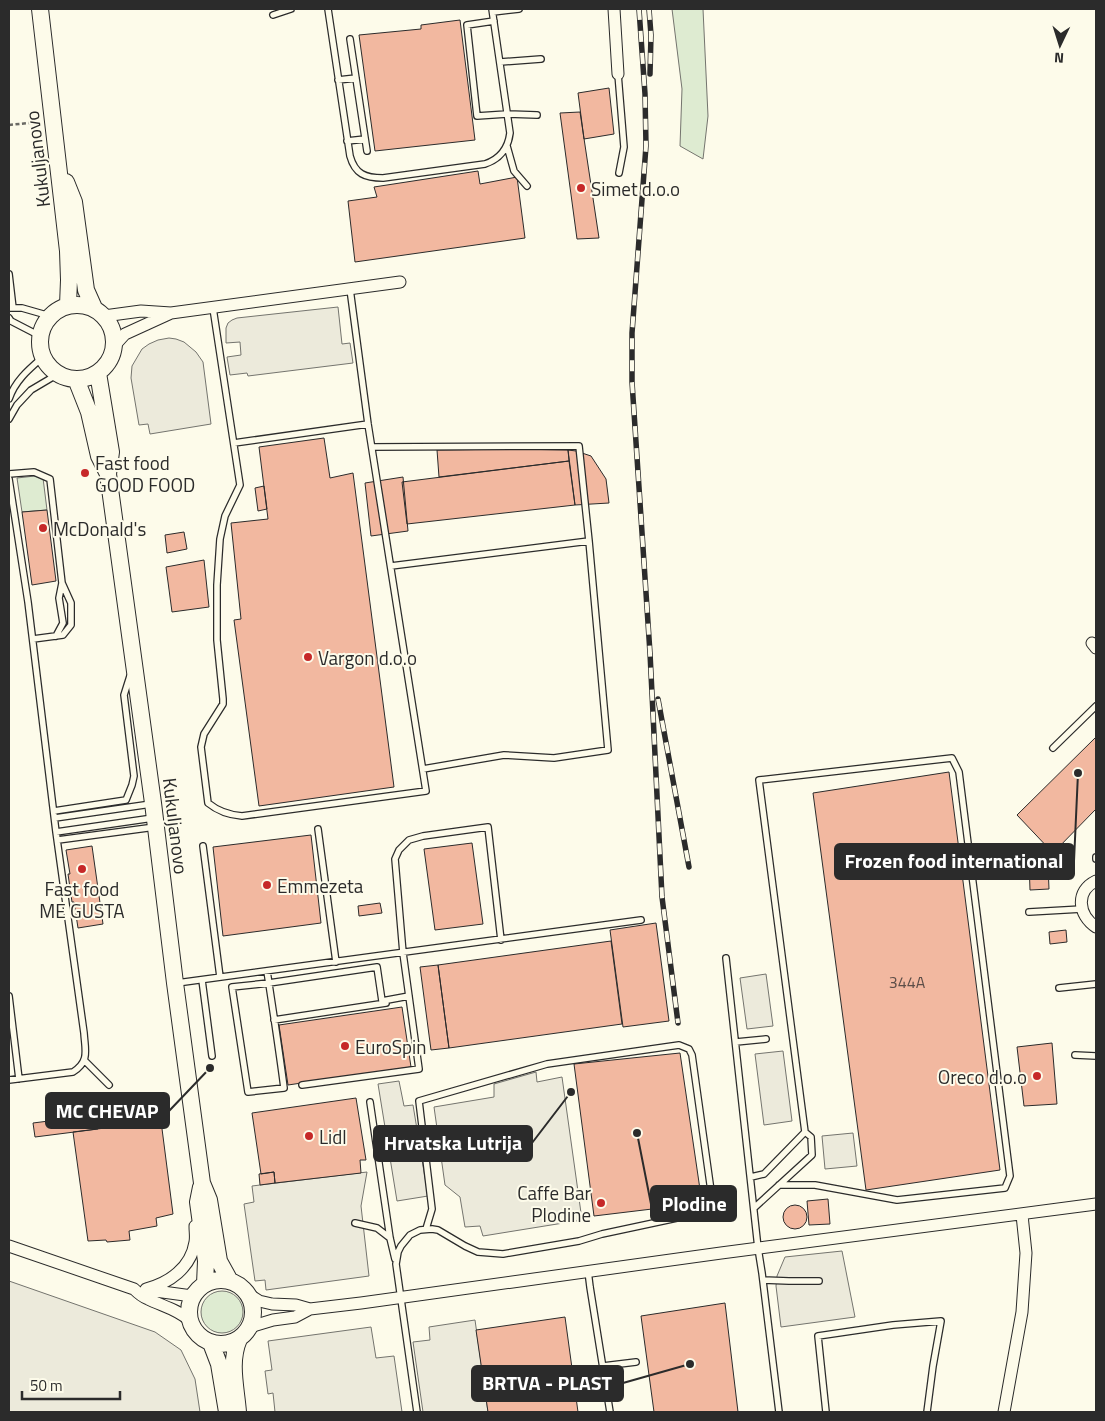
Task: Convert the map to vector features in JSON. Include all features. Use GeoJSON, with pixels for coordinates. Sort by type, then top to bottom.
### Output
{"type":"FeatureCollection","features":[{"type":"Feature","properties":{"kind":"main road","name":"Kukuljanovo"},"geometry":{"type":"LineString","coordinates":[[40,9],[68,251],[70,280],[68,305]]}},
{"type":"Feature","properties":{"kind":"main road"},"geometry":{"type":"LineString","coordinates":[[58,164],[74,202],[86,290],[99,312],[110,324],[114,334],[114,345],[112,356],[106,366],[98,373],[87,378],[66,378],[52,370],[43,357],[40,347],[42,329],[50,316],[58,309],[68,305],[81,304],[99,312]]}},
{"type":"Feature","properties":{"kind":"main road"},"geometry":{"type":"LineString","coordinates":[[98,373],[110,452],[108,474]]}},
{"type":"Feature","properties":{"kind":"main road"},"geometry":{"type":"LineString","coordinates":[[76,379],[89,412],[99,456],[108,474]]}},
{"type":"Feature","properties":{"kind":"main road","name":"Kukuljanovo"},"geometry":{"type":"LineString","coordinates":[[108,474],[202,1183],[209,1200],[219,1261],[230,1281],[240,1285],[248,1294]]}},
{"type":"Feature","properties":{"kind":"main road","name":"Kukuljanovo"},"geometry":{"type":"LineString","coordinates":[[202,1183],[198,1202],[206,1262],[205,1284]]}},
{"type":"Feature","properties":{"kind":"main road"},"geometry":{"type":"LineString","coordinates":[[230,1281],[215,1280],[199,1288],[192,1296],[189,1320],[200,1337],[211,1343],[230,1343],[245,1333]]}},
{"type":"Feature","properties":{"kind":"main road"},"geometry":{"type":"LineString","coordinates":[[238,1412],[233,1361],[235,1349],[253,1315],[252,1304],[248,1294]]}},
{"type":"Feature","properties":{"kind":"main road"},"geometry":{"type":"LineString","coordinates":[[211,1343],[219,1364],[227,1412]]}},
{"type":"Feature","properties":{"kind":"street"},"geometry":{"type":"LineString","coordinates":[[614,9],[618,74]]}},
{"type":"Feature","properties":{"kind":"street"},"geometry":{"type":"LineString","coordinates":[[99,312],[141,311],[171,313],[400,282]]}},
{"type":"Feature","properties":{"kind":"street"},"geometry":{"type":"LineString","coordinates":[[114,345],[125,334],[171,313]]}},
{"type":"Feature","properties":{"kind":"street"},"geometry":{"type":"LineString","coordinates":[[1096,881],[1086,889],[1082,897],[1084,914],[1088,921],[1096,927]]}},
{"type":"Feature","properties":{"kind":"street"},"geometry":{"type":"LineString","coordinates":[[140,1289],[169,1279],[182,1269],[192,1255],[195,1242],[195,1219],[198,1202]]}},
{"type":"Feature","properties":{"kind":"street"},"geometry":{"type":"LineString","coordinates":[[245,1333],[273,1320],[295,1317],[310,1309],[1096,1204]]}},
{"type":"Feature","properties":{"kind":"street"},"geometry":{"type":"LineString","coordinates":[[1004,1412],[1022,1312],[1026,1253],[1022,1214]]}},
{"type":"Feature","properties":{"kind":"street"},"geometry":{"type":"LineString","coordinates":[[9,1246],[140,1289],[192,1296]]}},
{"type":"Feature","properties":{"kind":"street"},"geometry":{"type":"LineString","coordinates":[[140,1289],[146,1298],[183,1314],[189,1320]]}},
{"type":"Feature","properties":{"kind":"street"},"geometry":{"type":"LineString","coordinates":[[248,1294],[259,1301],[272,1304],[296,1305],[310,1309]]}},
{"type":"Feature","properties":{"kind":"lane"},"geometry":{"type":"LineString","coordinates":[[274,15],[291,9]]}},
{"type":"Feature","properties":{"kind":"lane"},"geometry":{"type":"LineString","coordinates":[[328,9],[352,164],[364,176],[373,178],[485,164],[494,161],[500,156],[507,146],[510,133],[493,10],[519,9]]}},
{"type":"Feature","properties":{"kind":"lane"},"geometry":{"type":"LineString","coordinates":[[494,21],[467,25],[478,116],[507,114],[537,115]]}},
{"type":"Feature","properties":{"kind":"lane"},"geometry":{"type":"LineString","coordinates":[[350,39],[367,152]]}},
{"type":"Feature","properties":{"kind":"lane"},"geometry":{"type":"LineString","coordinates":[[500,62],[541,59]]}},
{"type":"Feature","properties":{"kind":"lane"},"geometry":{"type":"LineString","coordinates":[[618,74],[624,147],[619,173]]}},
{"type":"Feature","properties":{"kind":"lane"},"geometry":{"type":"LineString","coordinates":[[338,80],[356,78]]}},
{"type":"Feature","properties":{"kind":"lane"},"geometry":{"type":"LineString","coordinates":[[348,141],[365,139]]}},
{"type":"Feature","properties":{"kind":"lane"},"geometry":{"type":"LineString","coordinates":[[507,146],[514,171],[527,186]]}},
{"type":"Feature","properties":{"kind":"lane"},"geometry":{"type":"LineString","coordinates":[[9,274],[11,308],[22,308],[50,316]]}},
{"type":"Feature","properties":{"kind":"lane"},"geometry":{"type":"LineString","coordinates":[[213,308],[240,486],[225,516],[220,538],[217,585],[217,640],[223,704],[204,734],[201,747],[208,804],[216,810],[231,816],[242,816],[426,791],[368,424],[350,289]]}},
{"type":"Feature","properties":{"kind":"lane"},"geometry":{"type":"LineString","coordinates":[[9,318],[11,321],[40,336]]}},
{"type":"Feature","properties":{"kind":"lane"},"geometry":{"type":"LineString","coordinates":[[9,399],[11,392],[23,374],[43,357]]}},
{"type":"Feature","properties":{"kind":"lane"},"geometry":{"type":"LineString","coordinates":[[9,419],[17,405],[31,390],[58,374]]}},
{"type":"Feature","properties":{"kind":"lane"},"geometry":{"type":"LineString","coordinates":[[234,443],[368,424]]}},
{"type":"Feature","properties":{"kind":"lane"},"geometry":{"type":"LineString","coordinates":[[372,447],[578,446],[590,541],[608,750],[554,758],[504,755],[423,769]]}},
{"type":"Feature","properties":{"kind":"lane"},"geometry":{"type":"LineString","coordinates":[[9,474],[34,472],[50,479],[62,583],[71,603],[71,626],[63,635],[33,639]]}},
{"type":"Feature","properties":{"kind":"lane"},"geometry":{"type":"LineString","coordinates":[[9,479],[33,639],[56,832],[84,1033],[85,1061],[80,1068],[73,1072],[9,1080]]}},
{"type":"Feature","properties":{"kind":"lane"},"geometry":{"type":"LineString","coordinates":[[391,566],[590,541]]}},
{"type":"Feature","properties":{"kind":"lane"},"geometry":{"type":"LineString","coordinates":[[56,636],[63,623],[59,598],[62,583]]}},
{"type":"Feature","properties":{"kind":"lane"},"geometry":{"type":"LineString","coordinates":[[55,814],[126,800],[134,776],[124,695],[134,665]]}},
{"type":"Feature","properties":{"kind":"lane"},"geometry":{"type":"LineString","coordinates":[[1053,748],[1096,706]]}},
{"type":"Feature","properties":{"kind":"lane"},"geometry":{"type":"LineString","coordinates":[[754,1208],[779,1185],[812,1155],[811,1137],[805,1132],[759,780],[952,758],[959,772],[1010,1176],[1005,1188],[897,1200],[815,1185],[779,1185]]}},
{"type":"Feature","properties":{"kind":"lane"},"geometry":{"type":"LineString","coordinates":[[55,814],[154,816]]}},
{"type":"Feature","properties":{"kind":"lane"},"geometry":{"type":"LineString","coordinates":[[56,832],[154,816]]}},
{"type":"Feature","properties":{"kind":"lane"},"geometry":{"type":"LineString","coordinates":[[58,840],[154,816]]}},
{"type":"Feature","properties":{"kind":"lane"},"geometry":{"type":"LineString","coordinates":[[302,1085],[419,1069],[403,953],[395,864],[398,850],[404,843],[414,838],[488,827],[501,940]]}},
{"type":"Feature","properties":{"kind":"lane"},"geometry":{"type":"LineString","coordinates":[[318,829],[336,962]]}},
{"type":"Feature","properties":{"kind":"lane"},"geometry":{"type":"LineString","coordinates":[[203,846],[220,978]]}},
{"type":"Feature","properties":{"kind":"lane"},"geometry":{"type":"LineString","coordinates":[[1029,912],[1082,909]]}},
{"type":"Feature","properties":{"kind":"lane"},"geometry":{"type":"LineString","coordinates":[[175,983],[641,920]]}},
{"type":"Feature","properties":{"kind":"lane"},"geometry":{"type":"LineString","coordinates":[[726,958],[758,1248],[779,1412]]}},
{"type":"Feature","properties":{"kind":"lane"},"geometry":{"type":"LineString","coordinates":[[267,972],[269,983],[284,1088],[248,1092],[232,986],[269,983],[377,967],[382,1001],[409,998]]}},
{"type":"Feature","properties":{"kind":"lane"},"geometry":{"type":"LineString","coordinates":[[202,980],[212,1056]]}},
{"type":"Feature","properties":{"kind":"lane"},"geometry":{"type":"LineString","coordinates":[[1059,988],[1096,984]]}},
{"type":"Feature","properties":{"kind":"lane"},"geometry":{"type":"LineString","coordinates":[[9,996],[20,1079]]}},
{"type":"Feature","properties":{"kind":"lane"},"geometry":{"type":"LineString","coordinates":[[274,1020],[409,998]]}},
{"type":"Feature","properties":{"kind":"lane"},"geometry":{"type":"LineString","coordinates":[[736,1042],[766,1039]]}},
{"type":"Feature","properties":{"kind":"lane"},"geometry":{"type":"LineString","coordinates":[[396,1264],[398,1252],[405,1240],[414,1232],[426,1229],[438,1230],[478,1252],[503,1254],[579,1241],[709,1210],[712,1198],[692,1056],[689,1049],[679,1045],[547,1064],[420,1101],[432,1208],[426,1229]]}},
{"type":"Feature","properties":{"kind":"lane"},"geometry":{"type":"LineString","coordinates":[[1075,1055],[1096,1056]]}},
{"type":"Feature","properties":{"kind":"lane"},"geometry":{"type":"LineString","coordinates":[[85,1061],[108,1085]]}},
{"type":"Feature","properties":{"kind":"lane"},"geometry":{"type":"LineString","coordinates":[[370,1102],[417,1412]]}},
{"type":"Feature","properties":{"kind":"lane"},"geometry":{"type":"LineString","coordinates":[[751,1177],[764,1174],[805,1132]]}},
{"type":"Feature","properties":{"kind":"lane"},"geometry":{"type":"LineString","coordinates":[[355,1223],[377,1228],[390,1238]]}},
{"type":"Feature","properties":{"kind":"lane"},"geometry":{"type":"LineString","coordinates":[[588,1271],[610,1412]]}},
{"type":"Feature","properties":{"kind":"lane"},"geometry":{"type":"LineString","coordinates":[[763,1280],[789,1282],[819,1281]]}},
{"type":"Feature","properties":{"kind":"lane"},"geometry":{"type":"LineString","coordinates":[[826,1412],[818,1336],[884,1326],[941,1321],[927,1412]]}},
{"type":"Feature","properties":{"kind":"lane"},"geometry":{"type":"LineString","coordinates":[[602,1366],[636,1362]]}},
{"type":"Feature","properties":{"kind":"path"},"geometry":{"type":"LineString","coordinates":[[9,125],[41,121]]}},
{"type":"Feature","properties":{"kind":"green space"},"geometry":{"type":"Polygon","coordinates":[[[672,9],[703,9],[708,116],[703,159],[680,146],[682,89],[672,9]]]}},
{"type":"Feature","properties":{"kind":"green space"},"geometry":{"type":"Polygon","coordinates":[[[35,476],[43,478],[47,510],[22,512],[17,478],[35,476]]]}},
{"type":"Feature","properties":{"kind":"green space"},"geometry":{"type":"Polygon","coordinates":[[[222,1291],[237,1297],[243,1312],[237,1327],[222,1333],[207,1327],[201,1312],[207,1297],[222,1291]]]}},
{"type":"Feature","properties":{"kind":"shaded area"},"geometry":{"type":"Polygon","coordinates":[[[338,307],[342,344],[350,343],[353,363],[248,376],[247,373],[230,375],[227,357],[241,355],[240,342],[226,343],[226,328],[232,320],[338,307]]]}},
{"type":"Feature","properties":{"kind":"shaded area"},"geometry":{"type":"Polygon","coordinates":[[[169,338],[184,342],[196,352],[203,362],[211,424],[150,434],[148,424],[139,425],[131,378],[132,366],[142,349],[158,340],[169,338]]]}},
{"type":"Feature","properties":{"kind":"shaded area"},"geometry":{"type":"Polygon","coordinates":[[[766,974],[773,1026],[747,1029],[740,978],[766,974]]]}},
{"type":"Feature","properties":{"kind":"shaded area"},"geometry":{"type":"Polygon","coordinates":[[[783,1051],[792,1121],[764,1125],[755,1054],[783,1051]]]}},
{"type":"Feature","properties":{"kind":"shaded area"},"geometry":{"type":"Polygon","coordinates":[[[536,1072],[537,1082],[562,1077],[582,1220],[483,1236],[480,1226],[465,1227],[460,1197],[445,1185],[434,1107],[494,1097],[494,1084],[536,1072]]]}},
{"type":"Feature","properties":{"kind":"shaded area"},"geometry":{"type":"Polygon","coordinates":[[[399,1081],[404,1106],[413,1105],[428,1196],[397,1201],[378,1084],[399,1081]]]}},
{"type":"Feature","properties":{"kind":"shaded area"},"geometry":{"type":"Polygon","coordinates":[[[853,1133],[857,1166],[825,1169],[822,1136],[853,1133]]]}},
{"type":"Feature","properties":{"kind":"shaded area"},"geometry":{"type":"Polygon","coordinates":[[[367,1172],[361,1206],[369,1276],[266,1290],[265,1280],[255,1281],[244,1204],[254,1202],[252,1186],[367,1172]]]}},
{"type":"Feature","properties":{"kind":"shaded area"},"geometry":{"type":"Polygon","coordinates":[[[842,1251],[855,1317],[781,1327],[776,1286],[777,1276],[785,1257],[842,1251]]]}},
{"type":"Feature","properties":{"kind":"shaded area"},"geometry":{"type":"Polygon","coordinates":[[[9,1281],[155,1332],[181,1350],[195,1379],[200,1412],[9,1412],[9,1281]]]}},
{"type":"Feature","properties":{"kind":"shaded area"},"geometry":{"type":"Polygon","coordinates":[[[475,1320],[488,1412],[423,1412],[413,1342],[430,1340],[429,1327],[475,1320]]]}},
{"type":"Feature","properties":{"kind":"shaded area"},"geometry":{"type":"Polygon","coordinates":[[[371,1327],[376,1358],[394,1356],[402,1412],[275,1412],[273,1393],[268,1394],[265,1371],[272,1370],[268,1341],[371,1327]]]}},
{"type":"Feature","properties":{"kind":"building"},"geometry":{"type":"Polygon","coordinates":[[[460,20],[475,140],[375,151],[359,35],[421,29],[421,25],[460,20]]]}},
{"type":"Feature","properties":{"kind":"building","name":"Simet d.o.o"},"geometry":{"type":"Polygon","coordinates":[[[609,88],[614,134],[584,139],[578,93],[609,88]]]}},
{"type":"Feature","properties":{"kind":"building","name":"Simet d.o.o"},"geometry":{"type":"Polygon","coordinates":[[[580,112],[599,238],[577,239],[560,113],[580,112]]]}},
{"type":"Feature","properties":{"kind":"building"},"geometry":{"type":"Polygon","coordinates":[[[478,171],[480,184],[517,177],[525,238],[355,262],[348,201],[377,197],[374,187],[478,171]]]}},
{"type":"Feature","properties":{"kind":"building","name":"Vargon d.o.o"},"geometry":{"type":"Polygon","coordinates":[[[324,438],[330,478],[353,473],[394,787],[259,806],[234,620],[241,619],[231,523],[268,519],[259,447],[324,438]]]}},
{"type":"Feature","properties":{"kind":"building"},"geometry":{"type":"Polygon","coordinates":[[[437,450],[568,450],[569,461],[439,477],[437,450]]]}},
{"type":"Feature","properties":{"kind":"building"},"geometry":{"type":"Polygon","coordinates":[[[568,450],[591,456],[606,479],[609,503],[575,505],[568,450]]]}},
{"type":"Feature","properties":{"kind":"building"},"geometry":{"type":"Polygon","coordinates":[[[569,461],[575,505],[407,524],[402,482],[569,461]]]}},
{"type":"Feature","properties":{"kind":"building"},"geometry":{"type":"Polygon","coordinates":[[[403,477],[408,531],[371,536],[365,483],[403,477]]]}},
{"type":"Feature","properties":{"kind":"building"},"geometry":{"type":"Polygon","coordinates":[[[264,486],[267,509],[258,511],[255,488],[264,486]]]}},
{"type":"Feature","properties":{"kind":"building"},"geometry":{"type":"Polygon","coordinates":[[[47,510],[56,581],[32,585],[22,512],[47,510]]]}},
{"type":"Feature","properties":{"kind":"building"},"geometry":{"type":"Polygon","coordinates":[[[184,532],[187,549],[167,553],[165,535],[184,532]]]}},
{"type":"Feature","properties":{"kind":"building"},"geometry":{"type":"Polygon","coordinates":[[[204,560],[209,607],[172,612],[166,567],[204,560]]]}},
{"type":"Feature","properties":{"kind":"building"},"geometry":{"type":"Polygon","coordinates":[[[1096,737],[1096,809],[1053,853],[1017,815],[1096,737]]]}},
{"type":"Feature","properties":{"kind":"building"},"geometry":{"type":"Polygon","coordinates":[[[949,772],[1000,1170],[866,1190],[813,793],[949,772]]]}},
{"type":"Feature","properties":{"kind":"building","name":"Emmezeta"},"geometry":{"type":"Polygon","coordinates":[[[311,835],[321,923],[223,936],[213,847],[311,835]]]}},
{"type":"Feature","properties":{"kind":"building"},"geometry":{"type":"Polygon","coordinates":[[[472,843],[483,924],[435,930],[424,849],[472,843]]]}},
{"type":"Feature","properties":{"kind":"building"},"geometry":{"type":"Polygon","coordinates":[[[92,846],[103,924],[78,928],[74,902],[72,902],[66,850],[92,846]]]}},
{"type":"Feature","properties":{"kind":"building"},"geometry":{"type":"Polygon","coordinates":[[[1029,861],[1041,861],[1041,866],[1048,865],[1049,889],[1030,890],[1029,861]]]}},
{"type":"Feature","properties":{"kind":"building"},"geometry":{"type":"Polygon","coordinates":[[[380,903],[382,913],[359,916],[358,906],[380,903]]]}},
{"type":"Feature","properties":{"kind":"building"},"geometry":{"type":"Polygon","coordinates":[[[656,923],[669,1021],[623,1027],[610,930],[656,923]]]}},
{"type":"Feature","properties":{"kind":"building"},"geometry":{"type":"Polygon","coordinates":[[[1066,930],[1067,942],[1050,944],[1049,932],[1066,930]]]}},
{"type":"Feature","properties":{"kind":"building"},"geometry":{"type":"Polygon","coordinates":[[[611,941],[622,1024],[449,1048],[438,965],[611,941]]]}},
{"type":"Feature","properties":{"kind":"building"},"geometry":{"type":"Polygon","coordinates":[[[438,965],[449,1048],[431,1050],[420,967],[438,965]]]}},
{"type":"Feature","properties":{"kind":"building","name":"EuroSpin"},"geometry":{"type":"Polygon","coordinates":[[[402,1007],[411,1067],[288,1085],[279,1025],[402,1007]]]}},
{"type":"Feature","properties":{"kind":"building","name":"Oreco d.o.o"},"geometry":{"type":"Polygon","coordinates":[[[1052,1043],[1057,1104],[1024,1106],[1017,1047],[1052,1043]]]}},
{"type":"Feature","properties":{"kind":"building"},"geometry":{"type":"Polygon","coordinates":[[[680,1053],[702,1203],[594,1216],[574,1064],[680,1053]]]}},
{"type":"Feature","properties":{"kind":"building","name":"Lidl"},"geometry":{"type":"Polygon","coordinates":[[[356,1098],[366,1160],[360,1160],[361,1173],[275,1183],[274,1172],[261,1174],[252,1113],[356,1098]]]}},
{"type":"Feature","properties":{"kind":"building"},"geometry":{"type":"Polygon","coordinates":[[[96,1115],[98,1129],[35,1137],[33,1123],[96,1115]]]}},
{"type":"Feature","properties":{"kind":"building"},"geometry":{"type":"Polygon","coordinates":[[[161,1121],[173,1214],[156,1218],[157,1226],[129,1231],[130,1240],[88,1241],[73,1132],[161,1121]]]}},
{"type":"Feature","properties":{"kind":"building"},"geometry":{"type":"Polygon","coordinates":[[[274,1172],[275,1183],[260,1185],[259,1174],[274,1172]]]}},
{"type":"Feature","properties":{"kind":"building"},"geometry":{"type":"Polygon","coordinates":[[[828,1199],[830,1224],[809,1225],[807,1201],[828,1199]]]}},
{"type":"Feature","properties":{"kind":"building"},"geometry":{"type":"Polygon","coordinates":[[[795,1205],[803,1209],[807,1217],[803,1225],[795,1229],[787,1225],[783,1217],[787,1209],[795,1205]]]}},
{"type":"Feature","properties":{"kind":"building"},"geometry":{"type":"Polygon","coordinates":[[[725,1303],[738,1412],[654,1412],[641,1316],[725,1303]]]}},
{"type":"Feature","properties":{"kind":"building"},"geometry":{"type":"Polygon","coordinates":[[[565,1317],[578,1412],[488,1412],[476,1330],[565,1317]]]}},
{"type":"Feature","properties":{"kind":"railway"},"geometry":{"type":"LineString","coordinates":[[639,9],[645,94],[646,146],[632,333],[632,382],[650,653],[662,897],[678,1023]]}},
{"type":"Feature","properties":{"kind":"railway"},"geometry":{"type":"LineString","coordinates":[[649,9],[651,35],[650,74]]}},
{"type":"Feature","properties":{"kind":"railway"},"geometry":{"type":"LineString","coordinates":[[658,699],[689,867]]}},
{"type":"Feature","properties":{"kind":"place","name":"Simet d.o.o"},"geometry":{"type":"Point","coordinates":[581,188]}},
{"type":"Feature","properties":{"kind":"place","name":"Fast food GOOD FOOD"},"geometry":{"type":"Point","coordinates":[85,473]}},
{"type":"Feature","properties":{"kind":"place","name":"McDonald's"},"geometry":{"type":"Point","coordinates":[43,528]}},
{"type":"Feature","properties":{"kind":"place","name":"Vargon d.o.o"},"geometry":{"type":"Point","coordinates":[308,657]}},
{"type":"Feature","properties":{"kind":"place","name":"Frozen food international"},"geometry":{"type":"Point","coordinates":[1078,773]}},
{"type":"Feature","properties":{"kind":"place","name":"Fast food ME GUSTA"},"geometry":{"type":"Point","coordinates":[82,869]}},
{"type":"Feature","properties":{"kind":"place","name":"Emmezeta"},"geometry":{"type":"Point","coordinates":[267,885]}},
{"type":"Feature","properties":{"kind":"place","name":"EuroSpin"},"geometry":{"type":"Point","coordinates":[345,1046]}},
{"type":"Feature","properties":{"kind":"place","name":"MC CHEVAP"},"geometry":{"type":"Point","coordinates":[210,1068]}},
{"type":"Feature","properties":{"kind":"place","name":"Oreco d.o.o"},"geometry":{"type":"Point","coordinates":[1037,1076]}},
{"type":"Feature","properties":{"kind":"place","name":"Hrvatska Lutrija"},"geometry":{"type":"Point","coordinates":[571,1092]}},
{"type":"Feature","properties":{"kind":"place","name":"Plodine"},"geometry":{"type":"Point","coordinates":[637,1133]}},
{"type":"Feature","properties":{"kind":"place","name":"Lidl"},"geometry":{"type":"Point","coordinates":[309,1136]}},
{"type":"Feature","properties":{"kind":"place","name":"Caffe Bar Plodine"},"geometry":{"type":"Point","coordinates":[601,1203]}},
{"type":"Feature","properties":{"kind":"place","name":"BRTVA - PLAST"},"geometry":{"type":"Point","coordinates":[690,1364]}}]}
